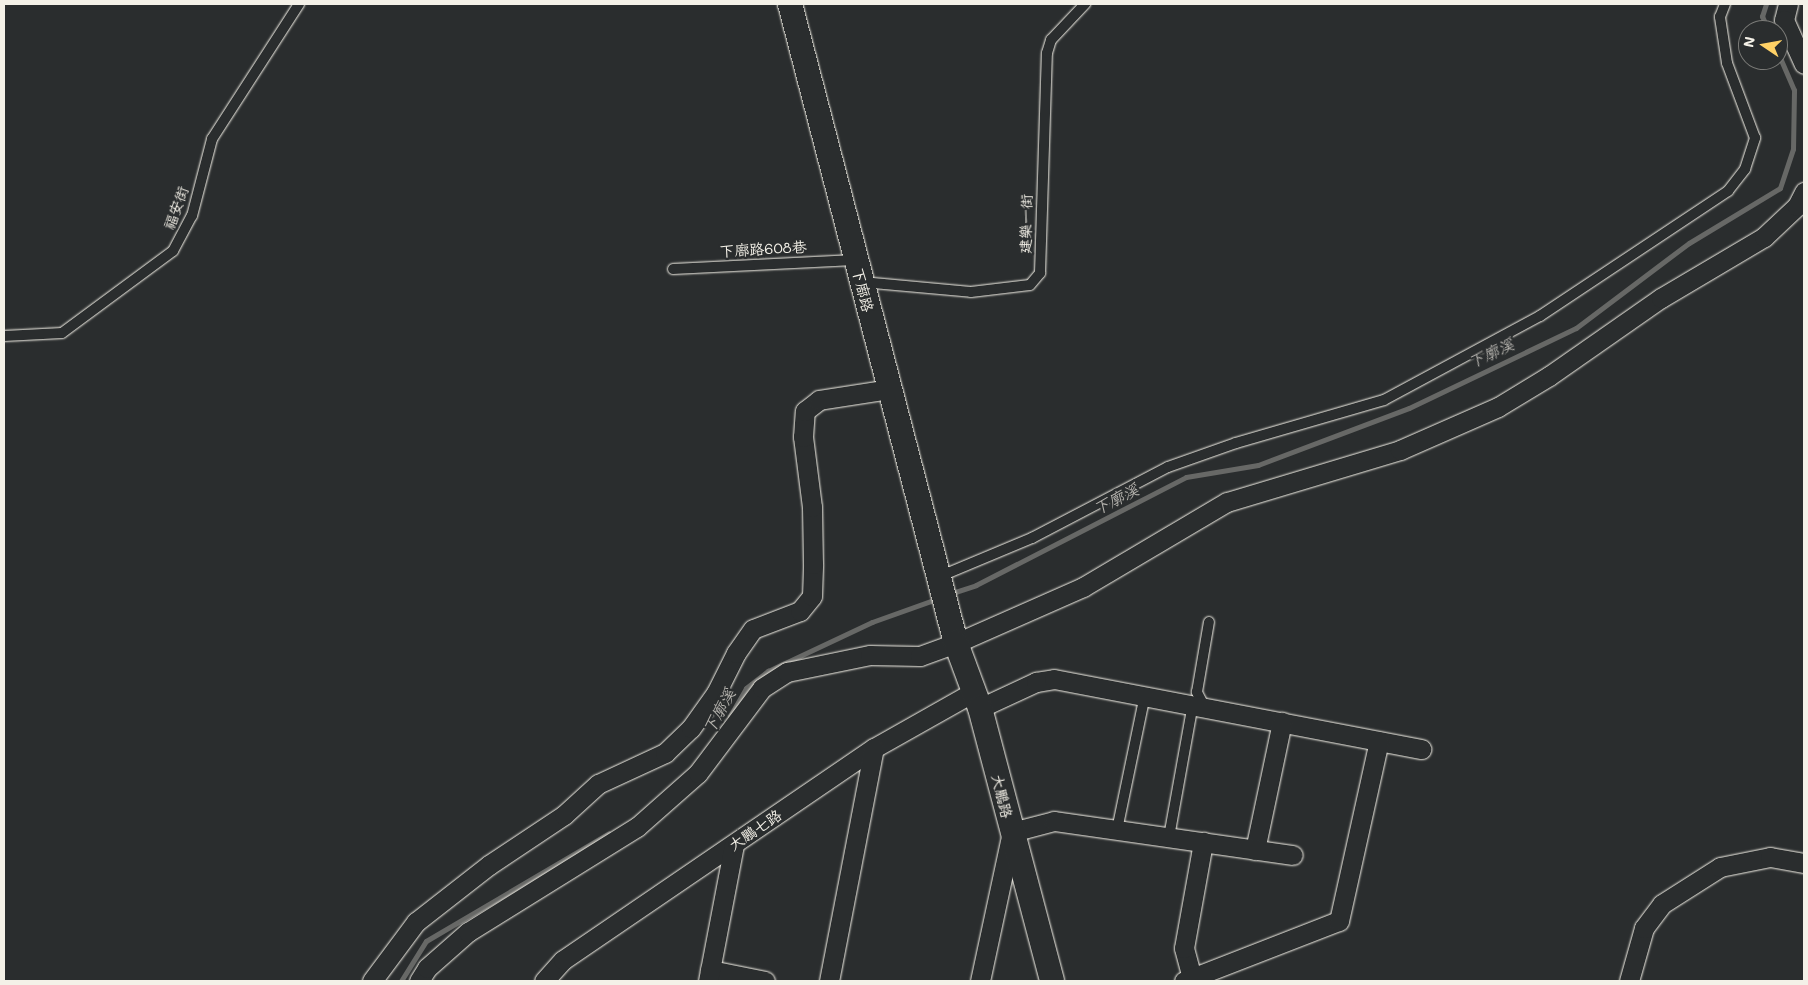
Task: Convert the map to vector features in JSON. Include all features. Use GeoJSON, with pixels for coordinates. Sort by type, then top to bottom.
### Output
{"type":"FeatureCollection","features":[{"type":"Feature","properties":{"kind":"street","name":"下廍路"},"geometry":{"type":"LineString","coordinates":[[790,4],[889,390],[950,613]]}},
{"type":"Feature","properties":{"kind":"street"},"geometry":{"type":"LineString","coordinates":[[1788,4],[1784,20],[1804,64]]}},
{"type":"Feature","properties":{"kind":"street"},"geometry":{"type":"LineString","coordinates":[[419,981],[427,968],[468,932],[637,827],[698,773],[762,688],[787,672],[825,662],[870,655],[920,656],[956,643],[1083,587],[1227,502],[1400,450],[1498,407],[1549,376],[1661,298],[1764,238],[1797,206],[1804,192]]}},
{"type":"Feature","properties":{"kind":"street"},"geometry":{"type":"LineString","coordinates":[[372,981],[416,922],[438,904],[564,815],[598,784],[665,753],[691,728],[716,693],[736,652],[753,629],[800,611],[812,596],[813,564],[812,507],[803,438],[805,411],[820,400],[889,390]]}},
{"type":"Feature","properties":{"kind":"street","name":"大鵬路"},"geometry":{"type":"LineString","coordinates":[[950,613],[956,643],[978,699],[1052,981]]}},
{"type":"Feature","properties":{"kind":"street","name":"大鵬七路"},"geometry":{"type":"LineString","coordinates":[[544,981],[563,960],[874,748],[978,699],[1036,682],[1054,678],[1422,750]]}},
{"type":"Feature","properties":{"kind":"street"},"geometry":{"type":"LineString","coordinates":[[1255,850],[1282,722]]}},
{"type":"Feature","properties":{"kind":"street"},"geometry":{"type":"LineString","coordinates":[[1203,842],[1184,948],[1188,980],[1339,921],[1379,741]]}},
{"type":"Feature","properties":{"kind":"street"},"geometry":{"type":"LineString","coordinates":[[829,981],[874,748]]}},
{"type":"Feature","properties":{"kind":"street"},"geometry":{"type":"LineString","coordinates":[[980,981],[1012,832],[1054,821],[1293,855]]}},
{"type":"Feature","properties":{"kind":"street"},"geometry":{"type":"LineString","coordinates":[[734,845],[709,976],[765,981]]}},
{"type":"Feature","properties":{"kind":"street"},"geometry":{"type":"LineString","coordinates":[[1629,981],[1644,928],[1662,904],[1720,866],[1770,857],[1804,863]]}},
{"type":"Feature","properties":{"kind":"lane","name":"福安街"},"geometry":{"type":"LineString","coordinates":[[4,336],[62,333],[173,251],[192,216],[212,139],[299,4]]}},
{"type":"Feature","properties":{"kind":"lane","name":"建樂一街"},"geometry":{"type":"LineString","coordinates":[[858,271],[971,292],[1011,290],[1030,285],[1040,273],[1047,53],[1051,40],[1085,4]]}},
{"type":"Feature","properties":{"kind":"lane"},"geometry":{"type":"LineString","coordinates":[[940,576],[1032,538],[1168,467],[1236,443],[1384,400],[1540,316],[1728,191],[1745,169],[1755,138],[1727,63],[1720,17],[1725,4]]}},
{"type":"Feature","properties":{"kind":"lane","name":"下廍路608巷"},"geometry":{"type":"LineString","coordinates":[[673,269],[858,271]]}},
{"type":"Feature","properties":{"kind":"lane"},"geometry":{"type":"LineString","coordinates":[[1169,837],[1198,705],[1197,692],[1209,622]]}},
{"type":"Feature","properties":{"kind":"lane"},"geometry":{"type":"LineString","coordinates":[[1117,830],[1145,695]]}},
{"type":"Feature","properties":{"kind":"waterway","name":"下廓溪"},"geometry":{"type":"LineString","coordinates":[[1764,20],[1762,16],[1766,4]]}},
{"type":"Feature","properties":{"kind":"waterway","name":"下廓溪"},"geometry":{"type":"LineString","coordinates":[[949,594],[976,585],[1186,477],[1258,465],[1409,408],[1576,328],[1689,243],[1780,188],[1793,149],[1794,90],[1785,70]]}},
{"type":"Feature","properties":{"kind":"waterway","name":"下廓溪"},"geometry":{"type":"LineString","coordinates":[[730,716],[746,688],[768,671],[872,622],[939,598]]}},
{"type":"Feature","properties":{"kind":"waterway","name":"下廓溪"},"geometry":{"type":"LineString","coordinates":[[401,981],[426,941],[609,833]]}}]}
